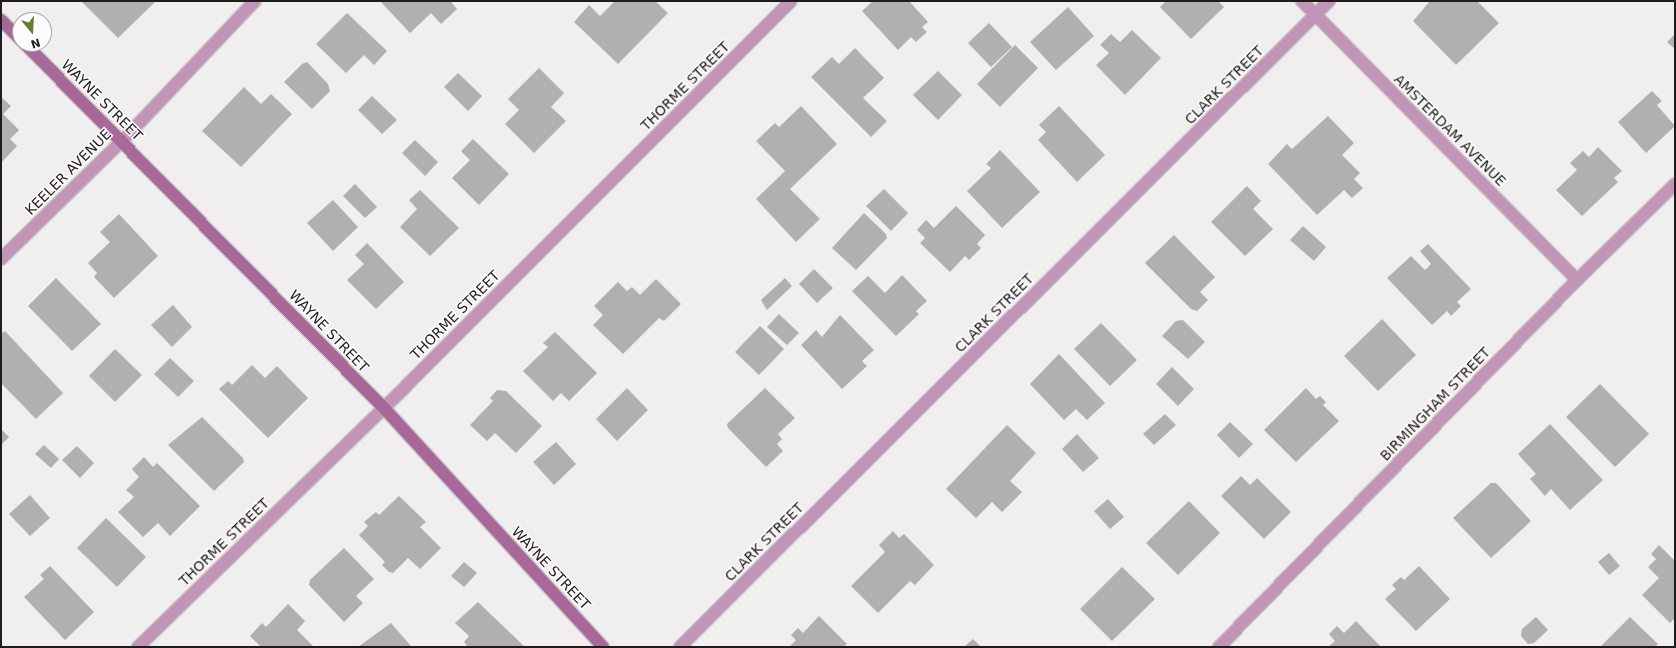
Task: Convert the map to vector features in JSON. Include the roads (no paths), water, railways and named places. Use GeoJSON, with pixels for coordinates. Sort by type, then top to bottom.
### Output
{"type":"FeatureCollection","features":[{"type":"Feature","properties":{"kind":"street","name":"KEELER AVENUE"},"geometry":{"type":"LineString","coordinates":[[1,259],[122,141],[255,1]]}},
{"type":"Feature","properties":{"kind":"street","name":"THORME STREET"},"geometry":{"type":"LineString","coordinates":[[138,647],[384,408],[791,1]]}},
{"type":"Feature","properties":{"kind":"street","name":"AMSTERDAM AVENUE"},"geometry":{"type":"LineString","coordinates":[[1302,1],[1577,280]]}},
{"type":"Feature","properties":{"kind":"street","name":"CLARK STREET"},"geometry":{"type":"LineString","coordinates":[[680,647],[1329,1]]}},
{"type":"Feature","properties":{"kind":"street"},"geometry":{"type":"LineString","coordinates":[[1,20],[12,31]]}},
{"type":"Feature","properties":{"kind":"street","name":"WAYNE STREET"},"geometry":{"type":"LineString","coordinates":[[33,52],[384,408],[603,647]]}},
{"type":"Feature","properties":{"kind":"street","name":"BIRMINGHAM STREET"},"geometry":{"type":"LineString","coordinates":[[1219,647],[1577,280],[1675,184]]}}]}
